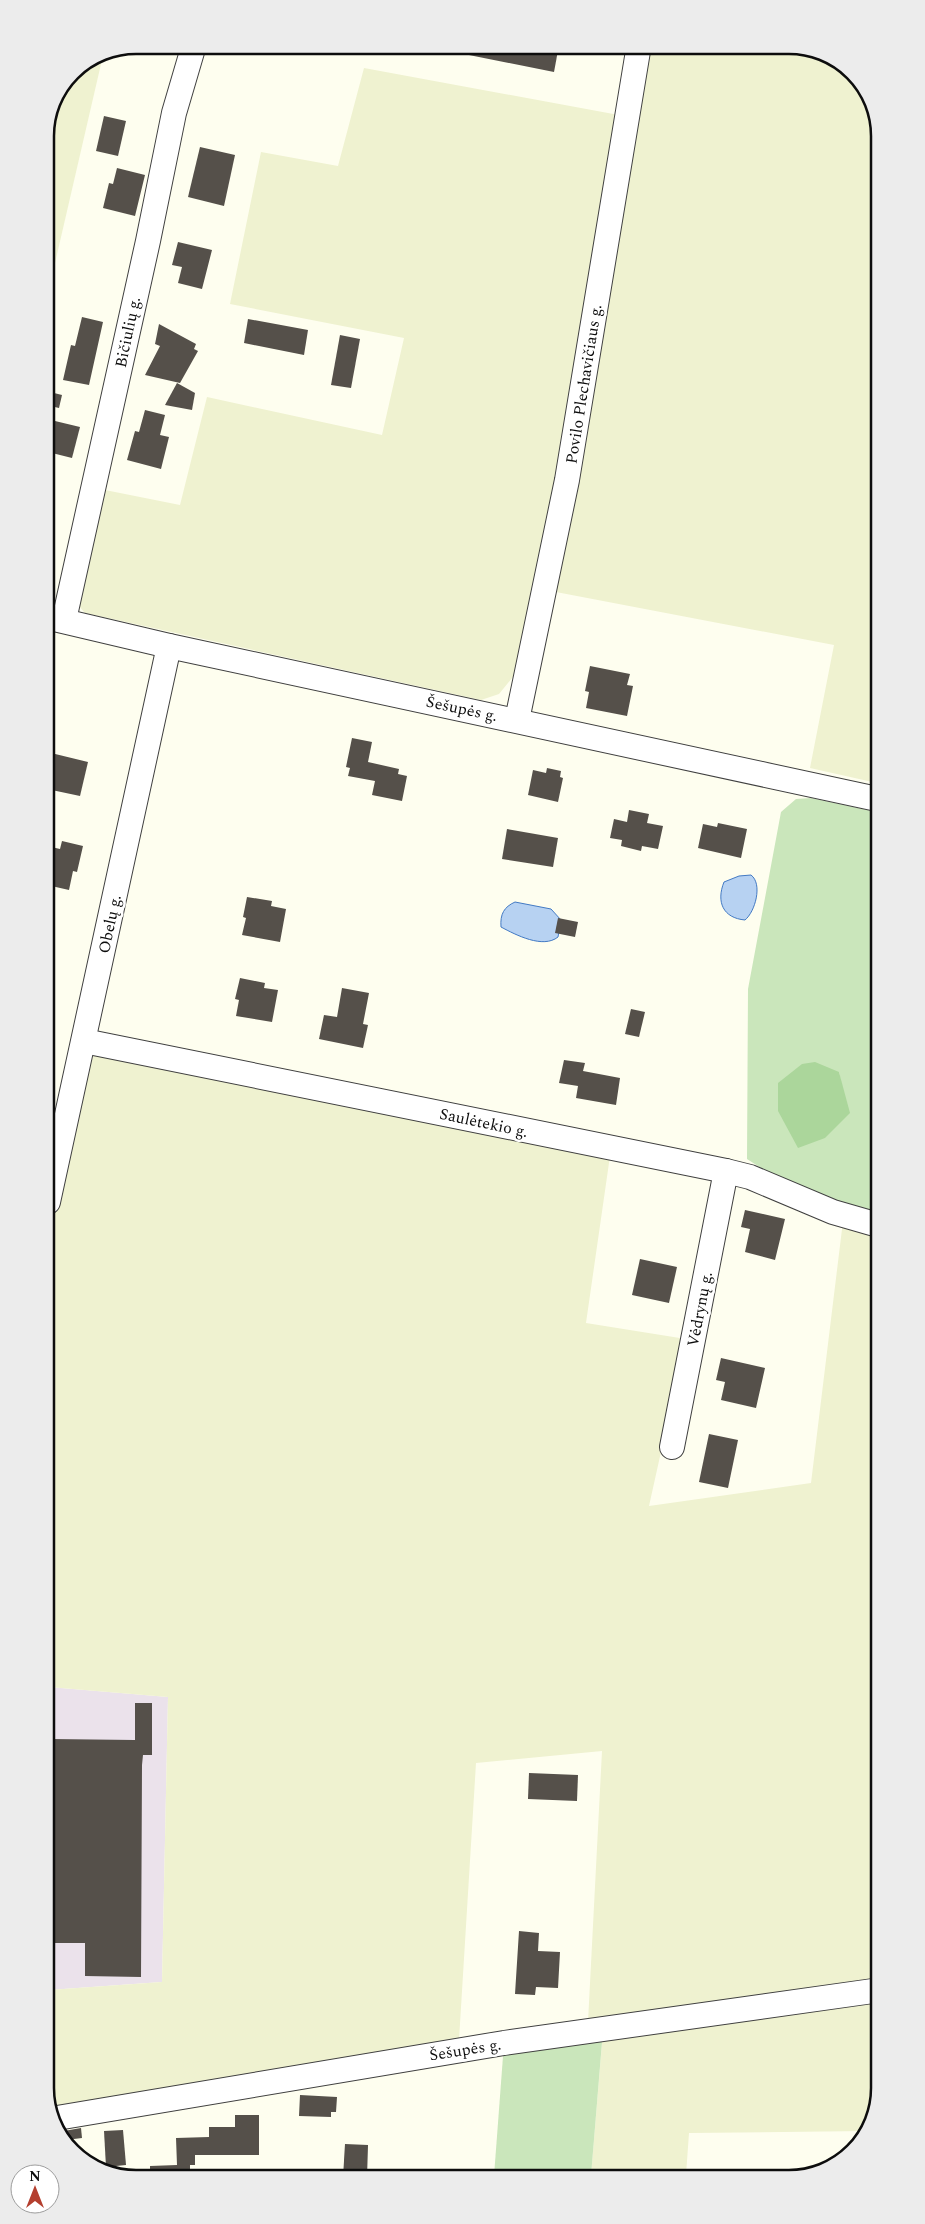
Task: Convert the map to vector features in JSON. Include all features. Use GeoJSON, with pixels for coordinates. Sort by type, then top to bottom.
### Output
{"type":"FeatureCollection","features":[{"type":"Feature","properties":{"kind":"street","name":"Bičiulių g."},"geometry":{"type":"LineString","coordinates":[[55,619],[174,113],[191,54]]}},
{"type":"Feature","properties":{"kind":"street","name":"Povilo Plechavičiaus g."},"geometry":{"type":"LineString","coordinates":[[518,720],[567,480],[638,54]]}},
{"type":"Feature","properties":{"kind":"street","name":"Šešupės g."},"geometry":{"type":"LineString","coordinates":[[55,619],[169,646],[871,798]]}},
{"type":"Feature","properties":{"kind":"street","name":"Obelų g."},"geometry":{"type":"LineString","coordinates":[[54,1175],[169,646]]}},
{"type":"Feature","properties":{"kind":"street","name":"Saulėtekio g."},"geometry":{"type":"LineString","coordinates":[[84,1041],[726,1171],[750,1177],[833,1212],[871,1224]]}},
{"type":"Feature","properties":{"kind":"street","name":"Vėdrynų g."},"geometry":{"type":"LineString","coordinates":[[672,1447],[726,1171]]}},
{"type":"Feature","properties":{"kind":"street","name":"Šešupės g."},"geometry":{"type":"LineString","coordinates":[[59,2118],[504,2043],[871,1991]]}},
{"type":"Feature","properties":{"kind":"shaded area"},"geometry":{"type":"Polygon","coordinates":[[[54,1687],[168,1697],[162,1982],[54,1990],[54,1687]]]}},
{"type":"Feature","properties":{"kind":"green space"},"geometry":{"type":"Polygon","coordinates":[[[646,54],[795,54],[811,57],[830,65],[847,78],[863,99],[867,109],[871,136],[871,782],[810,768],[834,645],[535,588],[517,672],[499,694],[481,700],[85,613],[78,605],[100,489],[180,505],[207,397],[382,435],[404,338],[230,304],[261,152],[338,166],[364,68],[635,118],[646,54]]]}},
{"type":"Feature","properties":{"kind":"green space"},"geometry":{"type":"Polygon","coordinates":[[[102,62],[54,267],[54,130],[57,114],[62,99],[71,86],[82,74],[102,62]]]}},
{"type":"Feature","properties":{"kind":"green space"},"geometry":{"type":"Polygon","coordinates":[[[811,798],[871,811],[871,1224],[843,1221],[747,1159],[748,989],[781,812],[796,799],[811,798]],[[839,1072],[778,1084],[843,1093],[839,1072]]]}},
{"type":"Feature","properties":{"kind":"green space"},"geometry":{"type":"Polygon","coordinates":[[[95,1047],[610,1156],[586,1323],[686,1339],[649,1506],[811,1483],[843,1221],[871,1224],[871,2099],[863,2125],[859,2131],[689,2133],[686,2170],[591,2170],[603,2031],[58,2116],[54,2088],[54,1990],[162,1982],[168,1697],[54,1687],[54,1216],[95,1047]],[[602,1751],[476,1763],[459,2040],[588,2022],[602,1751]]]}},
{"type":"Feature","properties":{"kind":"green space"},"geometry":{"type":"Polygon","coordinates":[[[815,1062],[839,1072],[850,1113],[825,1138],[798,1148],[778,1111],[778,1083],[802,1064],[815,1062]]]}},
{"type":"Feature","properties":{"kind":"green space"},"geometry":{"type":"Polygon","coordinates":[[[603,2030],[591,2170],[494,2170],[504,2043],[603,2030]]]}},
{"type":"Feature","properties":{"kind":"water"},"geometry":{"type":"Polygon","coordinates":[[[751,875],[757,885],[754,905],[745,920],[737,919],[723,908],[721,896],[724,882],[739,876],[751,875]]]}},
{"type":"Feature","properties":{"kind":"water"},"geometry":{"type":"Polygon","coordinates":[[[515,902],[551,909],[561,920],[558,937],[545,942],[530,940],[501,927],[503,912],[515,902]]]}},
{"type":"Feature","properties":{"kind":"building"},"geometry":{"type":"Polygon","coordinates":[[[464,54],[557,54],[554,72],[464,54]]]}},
{"type":"Feature","properties":{"kind":"building"},"geometry":{"type":"Polygon","coordinates":[[[104,116],[126,121],[118,156],[96,151],[104,116]]]}},
{"type":"Feature","properties":{"kind":"building"},"geometry":{"type":"Polygon","coordinates":[[[200,147],[235,155],[224,206],[188,197],[200,147]]]}},
{"type":"Feature","properties":{"kind":"building"},"geometry":{"type":"Polygon","coordinates":[[[117,168],[145,175],[135,216],[103,208],[109,183],[113,184],[117,168]]]}},
{"type":"Feature","properties":{"kind":"building"},"geometry":{"type":"Polygon","coordinates":[[[178,242],[212,250],[202,289],[178,283],[182,267],[172,265],[178,242]]]}},
{"type":"Feature","properties":{"kind":"building"},"geometry":{"type":"Polygon","coordinates":[[[82,317],[103,322],[89,385],[63,380],[71,345],[75,346],[82,317]]]}},
{"type":"Feature","properties":{"kind":"building"},"geometry":{"type":"Polygon","coordinates":[[[248,319],[308,330],[304,355],[244,343],[248,319]]]}},
{"type":"Feature","properties":{"kind":"building"},"geometry":{"type":"Polygon","coordinates":[[[159,324],[196,344],[194,349],[198,351],[180,383],[145,375],[160,346],[155,344],[159,324]]]}},
{"type":"Feature","properties":{"kind":"building"},"geometry":{"type":"Polygon","coordinates":[[[340,335],[360,339],[351,388],[331,385],[340,335]]]}},
{"type":"Feature","properties":{"kind":"building"},"geometry":{"type":"Polygon","coordinates":[[[177,383],[195,393],[192,410],[165,405],[177,383]]]}},
{"type":"Feature","properties":{"kind":"building"},"geometry":{"type":"Polygon","coordinates":[[[54,393],[62,395],[59,408],[54,407],[54,393]]]}},
{"type":"Feature","properties":{"kind":"building"},"geometry":{"type":"Polygon","coordinates":[[[145,410],[165,415],[160,435],[169,437],[161,469],[127,460],[135,431],[139,432],[145,410]]]}},
{"type":"Feature","properties":{"kind":"building"},"geometry":{"type":"Polygon","coordinates":[[[55,421],[80,427],[72,458],[54,454],[55,421]]]}},
{"type":"Feature","properties":{"kind":"building"},"geometry":{"type":"Polygon","coordinates":[[[590,666],[630,674],[627,685],[633,686],[627,716],[586,708],[589,692],[585,691],[590,666]]]}},
{"type":"Feature","properties":{"kind":"building"},"geometry":{"type":"Polygon","coordinates":[[[352,738],[372,742],[368,762],[399,769],[398,774],[407,776],[402,801],[372,795],[375,781],[348,776],[350,768],[346,767],[352,738]]]}},
{"type":"Feature","properties":{"kind":"building"},"geometry":{"type":"Polygon","coordinates":[[[54,754],[88,762],[80,796],[54,790],[54,754]]]}},
{"type":"Feature","properties":{"kind":"building"},"geometry":{"type":"Polygon","coordinates":[[[547,768],[561,771],[560,777],[563,778],[558,802],[528,795],[533,770],[546,773],[547,768]]]}},
{"type":"Feature","properties":{"kind":"building"},"geometry":{"type":"Polygon","coordinates":[[[629,810],[649,814],[647,823],[663,826],[658,849],[642,846],[641,851],[621,846],[622,840],[610,838],[614,819],[627,822],[629,810]]]}},
{"type":"Feature","properties":{"kind":"building"},"geometry":{"type":"Polygon","coordinates":[[[718,823],[747,829],[741,858],[698,848],[703,824],[717,827],[718,823]]]}},
{"type":"Feature","properties":{"kind":"building"},"geometry":{"type":"Polygon","coordinates":[[[507,829],[558,838],[553,867],[502,859],[507,829]]]}},
{"type":"Feature","properties":{"kind":"building"},"geometry":{"type":"Polygon","coordinates":[[[62,841],[83,846],[77,872],[73,871],[69,890],[54,887],[54,848],[60,849],[62,841]]]}},
{"type":"Feature","properties":{"kind":"building"},"geometry":{"type":"Polygon","coordinates":[[[247,897],[272,901],[271,906],[286,909],[280,942],[242,935],[246,918],[243,917],[247,897]]]}},
{"type":"Feature","properties":{"kind":"building"},"geometry":{"type":"Polygon","coordinates":[[[558,918],[578,922],[575,937],[555,933],[558,918]]]}},
{"type":"Feature","properties":{"kind":"building"},"geometry":{"type":"Polygon","coordinates":[[[240,978],[265,983],[264,988],[278,990],[272,1022],[236,1016],[239,1000],[235,999],[240,978]]]}},
{"type":"Feature","properties":{"kind":"building"},"geometry":{"type":"Polygon","coordinates":[[[342,988],[369,993],[363,1024],[368,1025],[363,1048],[319,1039],[324,1015],[337,1017],[342,988]]]}},
{"type":"Feature","properties":{"kind":"building"},"geometry":{"type":"Polygon","coordinates":[[[631,1009],[645,1012],[639,1037],[625,1034],[631,1009]]]}},
{"type":"Feature","properties":{"kind":"building"},"geometry":{"type":"Polygon","coordinates":[[[564,1060],[585,1063],[583,1071],[620,1078],[616,1105],[576,1098],[578,1086],[559,1083],[564,1060]]]}},
{"type":"Feature","properties":{"kind":"building"},"geometry":{"type":"Polygon","coordinates":[[[745,1210],[785,1219],[775,1260],[745,1252],[750,1229],[741,1227],[745,1210]]]}},
{"type":"Feature","properties":{"kind":"building"},"geometry":{"type":"Polygon","coordinates":[[[640,1259],[677,1267],[669,1303],[632,1295],[640,1259]]]}},
{"type":"Feature","properties":{"kind":"building"},"geometry":{"type":"Polygon","coordinates":[[[721,1358],[765,1368],[756,1408],[721,1400],[725,1382],[716,1380],[721,1358]]]}},
{"type":"Feature","properties":{"kind":"building"},"geometry":{"type":"Polygon","coordinates":[[[709,1434],[738,1440],[728,1488],[699,1482],[709,1434]]]}},
{"type":"Feature","properties":{"kind":"building"},"geometry":{"type":"Polygon","coordinates":[[[135,1703],[152,1703],[152,1755],[143,1755],[142,1765],[141,1977],[85,1976],[85,1943],[54,1943],[54,1739],[135,1740],[135,1703]]]}},
{"type":"Feature","properties":{"kind":"building"},"geometry":{"type":"Polygon","coordinates":[[[529,1773],[578,1775],[577,1801],[528,1799],[529,1773]]]}},
{"type":"Feature","properties":{"kind":"building"},"geometry":{"type":"Polygon","coordinates":[[[519,1931],[539,1933],[538,1951],[560,1952],[558,1988],[536,1987],[535,1995],[515,1994],[519,1931]]]}},
{"type":"Feature","properties":{"kind":"building"},"geometry":{"type":"Polygon","coordinates":[[[300,2095],[337,2097],[336,2112],[331,2112],[331,2117],[299,2116],[300,2095]]]}},
{"type":"Feature","properties":{"kind":"building"},"geometry":{"type":"Polygon","coordinates":[[[235,2115],[259,2115],[259,2155],[195,2155],[195,2165],[190,2165],[190,2170],[150,2170],[150,2166],[177,2165],[176,2138],[209,2137],[209,2127],[235,2127],[235,2115]]]}},
{"type":"Feature","properties":{"kind":"building"},"geometry":{"type":"Polygon","coordinates":[[[81,2128],[82,2138],[72,2139],[66,2131],[81,2128]]]}},
{"type":"Feature","properties":{"kind":"building"},"geometry":{"type":"Polygon","coordinates":[[[123,2130],[126,2165],[112,2166],[106,2165],[104,2131],[123,2130]]]}},
{"type":"Feature","properties":{"kind":"building"},"geometry":{"type":"Polygon","coordinates":[[[345,2144],[368,2145],[367,2170],[343,2170],[345,2144]]]}}]}
